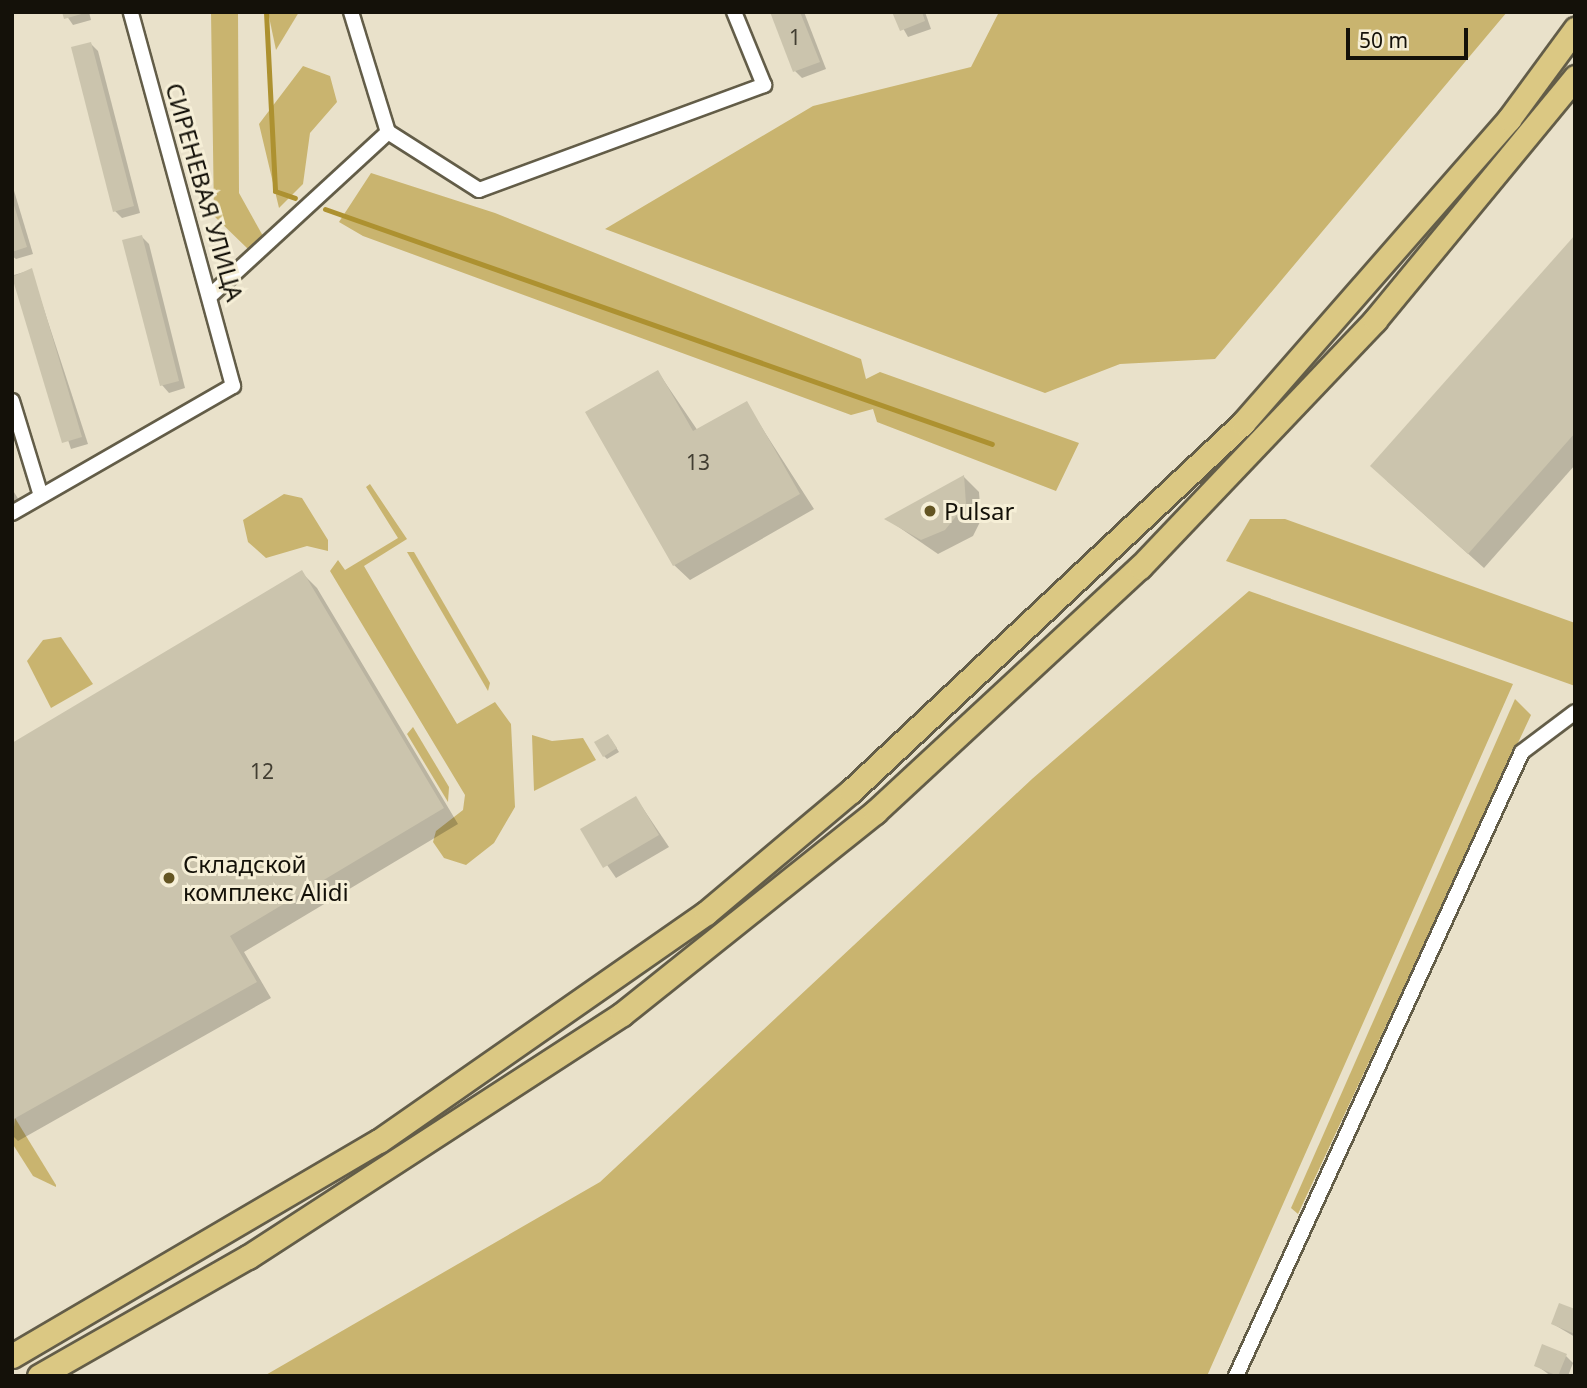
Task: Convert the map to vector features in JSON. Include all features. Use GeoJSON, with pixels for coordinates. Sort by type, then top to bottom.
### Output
{"type":"FeatureCollection","features":[{"type":"Feature","properties":{"kind":"main road"},"geometry":{"type":"LineString","coordinates":[[12,1356],[356,1155],[600,991],[706,913],[997,657],[1260,404],[1509,119],[1575,29]]}},
{"type":"Feature","properties":{"kind":"main road"},"geometry":{"type":"LineString","coordinates":[[39,1376],[248,1257],[622,1014],[875,812],[1140,567],[1375,320],[1575,77]]}},
{"type":"Feature","properties":{"kind":"main road"},"geometry":{"type":"LineString","coordinates":[[997,657],[1017,683]]}},
{"type":"Feature","properties":{"kind":"street","name":"СИРЕНЕВАЯ УЛИЦА"},"geometry":{"type":"LineString","coordinates":[[41,496],[233,386],[211,295],[131,12]]}},
{"type":"Feature","properties":{"kind":"street"},"geometry":{"type":"LineString","coordinates":[[351,12],[388,132],[478,190],[764,85],[734,12]]}},
{"type":"Feature","properties":{"kind":"street"},"geometry":{"type":"LineString","coordinates":[[211,295],[388,132]]}},
{"type":"Feature","properties":{"kind":"street"},"geometry":{"type":"LineString","coordinates":[[12,401],[41,496],[12,513]]}},
{"type":"Feature","properties":{"kind":"street"},"geometry":{"type":"LineString","coordinates":[[1236,1376],[1522,752],[1575,712]]}},
{"type":"Feature","properties":{"kind":"shaded area"},"geometry":{"type":"Polygon","coordinates":[[[211,12],[238,12],[239,193],[263,236],[249,250],[214,216],[211,12]]]}},
{"type":"Feature","properties":{"kind":"shaded area"},"geometry":{"type":"Polygon","coordinates":[[[268,12],[299,12],[276,50],[268,12]]]}},
{"type":"Feature","properties":{"kind":"shaded area"},"geometry":{"type":"Polygon","coordinates":[[[999,12],[1507,12],[1215,359],[1120,364],[1045,393],[605,229],[813,106],[971,67],[999,12]]]}},
{"type":"Feature","properties":{"kind":"shaded area"},"geometry":{"type":"Polygon","coordinates":[[[303,66],[330,76],[337,102],[310,133],[303,184],[279,208],[259,124],[303,66]]]}},
{"type":"Feature","properties":{"kind":"shaded area"},"geometry":{"type":"Polygon","coordinates":[[[371,173],[495,213],[861,359],[866,379],[880,372],[1079,443],[1056,491],[877,422],[873,409],[851,415],[363,236],[339,222],[371,173]]]}},
{"type":"Feature","properties":{"kind":"shaded area"},"geometry":{"type":"Polygon","coordinates":[[[370,484],[407,539],[364,566],[414,652],[457,724],[495,702],[511,724],[515,807],[494,843],[466,865],[444,858],[433,842],[436,831],[463,810],[465,795],[330,571],[338,560],[345,570],[398,538],[366,487],[370,484]]]}},
{"type":"Feature","properties":{"kind":"shaded area"},"geometry":{"type":"Polygon","coordinates":[[[284,494],[302,498],[328,540],[328,551],[307,546],[266,558],[248,542],[243,520],[284,494]]]}},
{"type":"Feature","properties":{"kind":"shaded area"},"geometry":{"type":"Polygon","coordinates":[[[1250,519],[1285,519],[1575,623],[1575,686],[1226,561],[1250,519]]]}},
{"type":"Feature","properties":{"kind":"shaded area"},"geometry":{"type":"Polygon","coordinates":[[[407,552],[414,552],[490,683],[488,691],[407,552]]]}},
{"type":"Feature","properties":{"kind":"shaded area"},"geometry":{"type":"Polygon","coordinates":[[[1249,591],[1513,684],[1207,1376],[264,1376],[600,1182],[1032,779],[1249,591]]]}},
{"type":"Feature","properties":{"kind":"shaded area"},"geometry":{"type":"Polygon","coordinates":[[[61,637],[93,684],[51,708],[27,661],[43,640],[61,637]]]}},
{"type":"Feature","properties":{"kind":"shaded area"},"geometry":{"type":"Polygon","coordinates":[[[1515,699],[1531,715],[1298,1214],[1291,1208],[1515,699]]]}},
{"type":"Feature","properties":{"kind":"shaded area"},"geometry":{"type":"Polygon","coordinates":[[[413,727],[449,787],[448,802],[407,734],[413,727]]]}},
{"type":"Feature","properties":{"kind":"shaded area"},"geometry":{"type":"Polygon","coordinates":[[[532,735],[552,741],[583,738],[596,760],[534,791],[532,735]]]}},
{"type":"Feature","properties":{"kind":"shaded area"},"geometry":{"type":"Polygon","coordinates":[[[15,1118],[56,1187],[33,1176],[12,1143],[15,1118]]]}},
{"type":"Feature","properties":{"kind":"building"},"geometry":{"type":"Polygon","coordinates":[[[62,12],[85,12],[85,13],[64,19],[62,12]]]}},
{"type":"Feature","properties":{"kind":"building"},"geometry":{"type":"Polygon","coordinates":[[[770,12],[800,12],[820,62],[793,72],[770,12]]]}},
{"type":"Feature","properties":{"kind":"building"},"geometry":{"type":"Polygon","coordinates":[[[892,12],[922,12],[925,21],[900,31],[892,12]]]}},
{"type":"Feature","properties":{"kind":"building"},"geometry":{"type":"Polygon","coordinates":[[[91,42],[134,206],[113,212],[71,47],[91,42]]]}},
{"type":"Feature","properties":{"kind":"building"},"geometry":{"type":"Polygon","coordinates":[[[12,199],[27,247],[12,252],[12,199]]]}},
{"type":"Feature","properties":{"kind":"building"},"geometry":{"type":"Polygon","coordinates":[[[142,235],[179,381],[160,386],[122,240],[142,235]]]}},
{"type":"Feature","properties":{"kind":"building"},"geometry":{"type":"Polygon","coordinates":[[[1575,235],[1575,433],[1468,554],[1370,466],[1575,235]]]}},
{"type":"Feature","properties":{"kind":"building"},"geometry":{"type":"Polygon","coordinates":[[[32,268],[82,437],[62,443],[12,277],[32,268]]]}},
{"type":"Feature","properties":{"kind":"building"},"geometry":{"type":"Polygon","coordinates":[[[658,370],[693,431],[747,401],[800,494],[673,566],[585,412],[658,370]]]}},
{"type":"Feature","properties":{"kind":"building","name":"Pulsar"},"geometry":{"type":"Polygon","coordinates":[[[964,475],[966,504],[945,530],[921,540],[884,519],[964,475]]]}},
{"type":"Feature","properties":{"kind":"building","name":"Складской комплекс Alidi"},"geometry":{"type":"Polygon","coordinates":[[[302,570],[444,808],[230,936],[257,982],[12,1120],[12,743],[302,570]]]}},
{"type":"Feature","properties":{"kind":"building"},"geometry":{"type":"Polygon","coordinates":[[[608,734],[617,748],[603,757],[594,742],[608,734]]]}},
{"type":"Feature","properties":{"kind":"building"},"geometry":{"type":"Polygon","coordinates":[[[636,796],[659,835],[603,868],[580,829],[636,796]]]}},
{"type":"Feature","properties":{"kind":"building"},"geometry":{"type":"Polygon","coordinates":[[[1559,1303],[1575,1309],[1575,1334],[1551,1324],[1559,1303]]]}},
{"type":"Feature","properties":{"kind":"building"},"geometry":{"type":"Polygon","coordinates":[[[1542,1344],[1567,1354],[1558,1376],[1534,1366],[1542,1344]]]}},
{"type":"Feature","properties":{"kind":"waterway"},"geometry":{"type":"LineString","coordinates":[[266,12],[275,191],[295,198]]}},
{"type":"Feature","properties":{"kind":"waterway"},"geometry":{"type":"LineString","coordinates":[[325,209],[992,444]]}},
{"type":"Feature","properties":{"kind":"place","name":"Pulsar"},"geometry":{"type":"Point","coordinates":[930,511]}},
{"type":"Feature","properties":{"kind":"place","name":"Складской комплекс Alidi"},"geometry":{"type":"Point","coordinates":[169,878]}}]}
